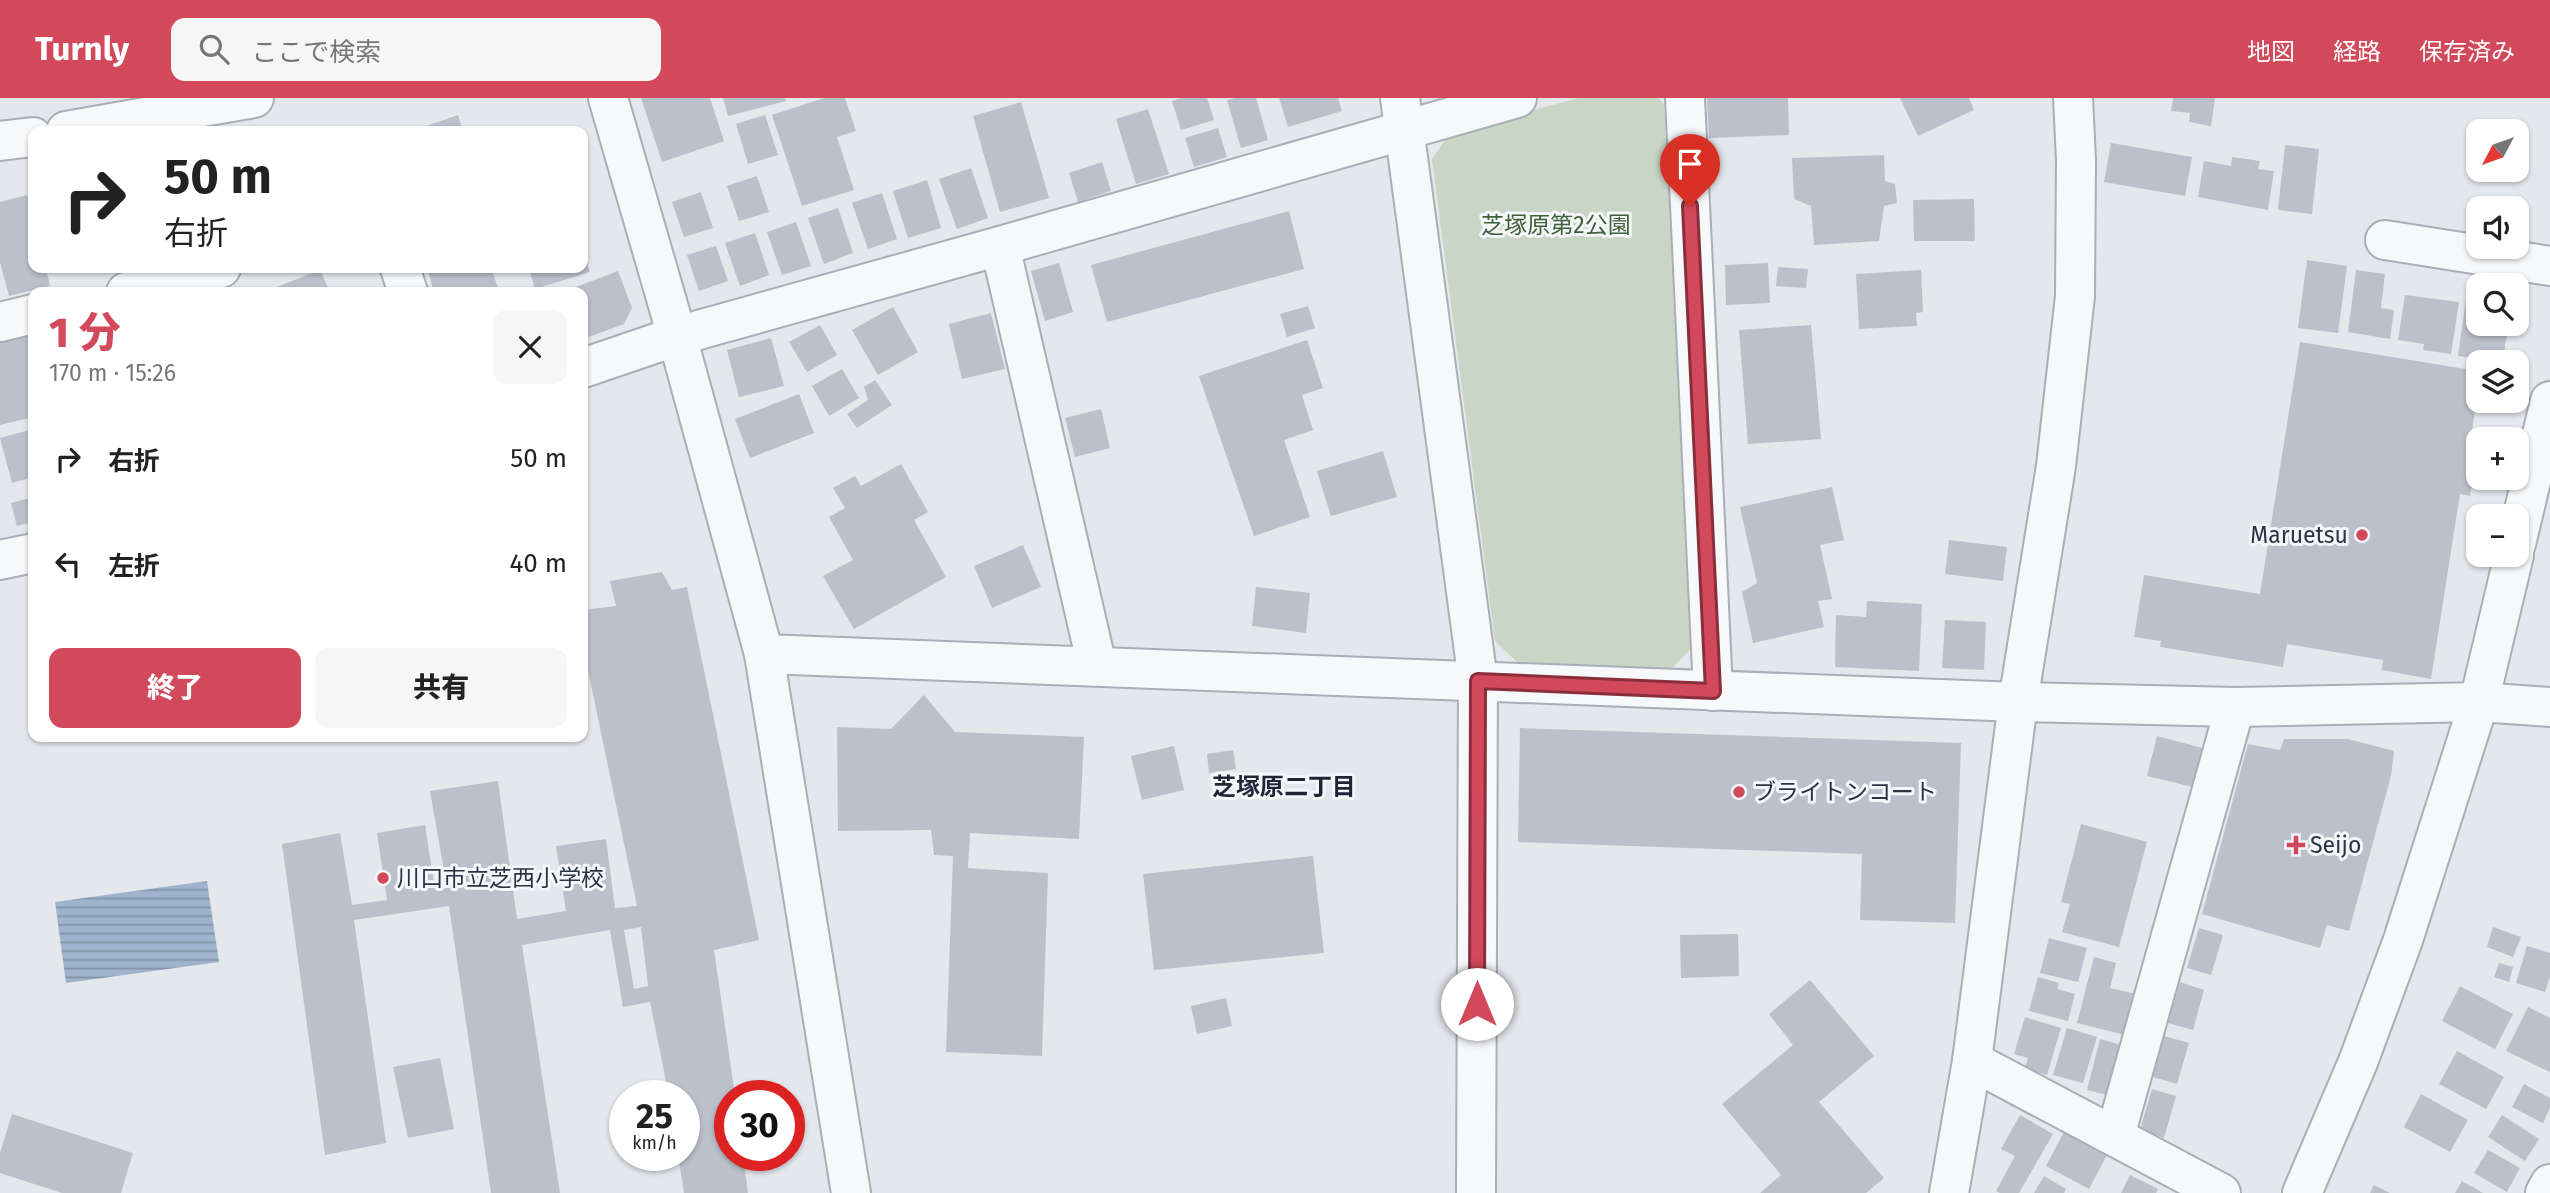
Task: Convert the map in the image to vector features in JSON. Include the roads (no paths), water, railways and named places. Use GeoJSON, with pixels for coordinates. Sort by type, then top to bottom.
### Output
{"type":"FeatureCollection","features":[{"type":"Feature","properties":{"kind":"street"},"geometry":{"type":"LineString","coordinates":[[94,126],[254,98]]}},
{"type":"Feature","properties":{"kind":"street"},"geometry":{"type":"LineString","coordinates":[[608,98],[677,335],[764,654],[850,1193]]}},
{"type":"Feature","properties":{"kind":"street"},"geometry":{"type":"LineString","coordinates":[[588,366],[677,335],[1000,246],[1402,114],[1517,98]]}},
{"type":"Feature","properties":{"kind":"street"},"geometry":{"type":"LineString","coordinates":[[1685,98],[1713,691]]}},
{"type":"Feature","properties":{"kind":"street"},"geometry":{"type":"LineString","coordinates":[[1949,1193],[1972,1061],[2018,702],[2056,466],[2075,296],[2076,160],[2073,98]]}},
{"type":"Feature","properties":{"kind":"street"},"geometry":{"type":"LineString","coordinates":[[1402,114],[1478,681],[1476,1193]]}},
{"type":"Feature","properties":{"kind":"street"},"geometry":{"type":"LineString","coordinates":[[0,141],[28,138]]}},
{"type":"Feature","properties":{"kind":"street"},"geometry":{"type":"LineString","coordinates":[[2385,240],[2550,266]]}},
{"type":"Feature","properties":{"kind":"street"},"geometry":{"type":"LineString","coordinates":[[1000,246],[1097,666]]}},
{"type":"Feature","properties":{"kind":"street"},"geometry":{"type":"LineString","coordinates":[[146,287],[201,273]]}},
{"type":"Feature","properties":{"kind":"street"},"geometry":{"type":"LineString","coordinates":[[0,322],[28,315]]}},
{"type":"Feature","properties":{"kind":"street"},"geometry":{"type":"LineString","coordinates":[[2526,504],[2550,401]]}},
{"type":"Feature","properties":{"kind":"street"},"geometry":{"type":"LineString","coordinates":[[0,560],[28,554]]}},
{"type":"Feature","properties":{"kind":"street"},"geometry":{"type":"LineString","coordinates":[[2302,1193],[2358,1062],[2399,953],[2479,702],[2511,567]]}},
{"type":"Feature","properties":{"kind":"street"},"geometry":{"type":"LineString","coordinates":[[764,654],[2018,702],[2235,707],[2479,702],[2550,707]]}},
{"type":"Feature","properties":{"kind":"street"},"geometry":{"type":"LineString","coordinates":[[2115,1136],[2235,707]]}},
{"type":"Feature","properties":{"kind":"street"},"geometry":{"type":"LineString","coordinates":[[1972,1061],[2221,1193]]}},
{"type":"Feature","properties":{"kind":"street"},"geometry":{"type":"LineString","coordinates":[[2545,1193],[2550,1184]]}},
{"type":"Feature","properties":{"kind":"water"},"geometry":{"type":"Polygon","coordinates":[[[207,881],[219,962],[66,983],[55,902],[207,881]]]}},
{"type":"Feature","properties":{"kind":"place","name":"Maruetsu"},"geometry":{"type":"Point","coordinates":[2362,535]}},
{"type":"Feature","properties":{"kind":"place","name":"ブライトンコート"},"geometry":{"type":"Point","coordinates":[1739,792]}},
{"type":"Feature","properties":{"kind":"place","name":"Seijo"},"geometry":{"type":"Point","coordinates":[2296,845]}},
{"type":"Feature","properties":{"kind":"place","name":"川口市立芝西小学校"},"geometry":{"type":"Point","coordinates":[383,878]}},
{"type":"Feature","properties":{"kind":"district","name":"芝塚原二丁目"},"geometry":{"type":"Point","coordinates":[1284,787]}},
{"type":"Feature","properties":{"kind":"park label","name":"芝塚原第2公園"},"geometry":{"type":"Point","coordinates":[1556,225]}}]}
